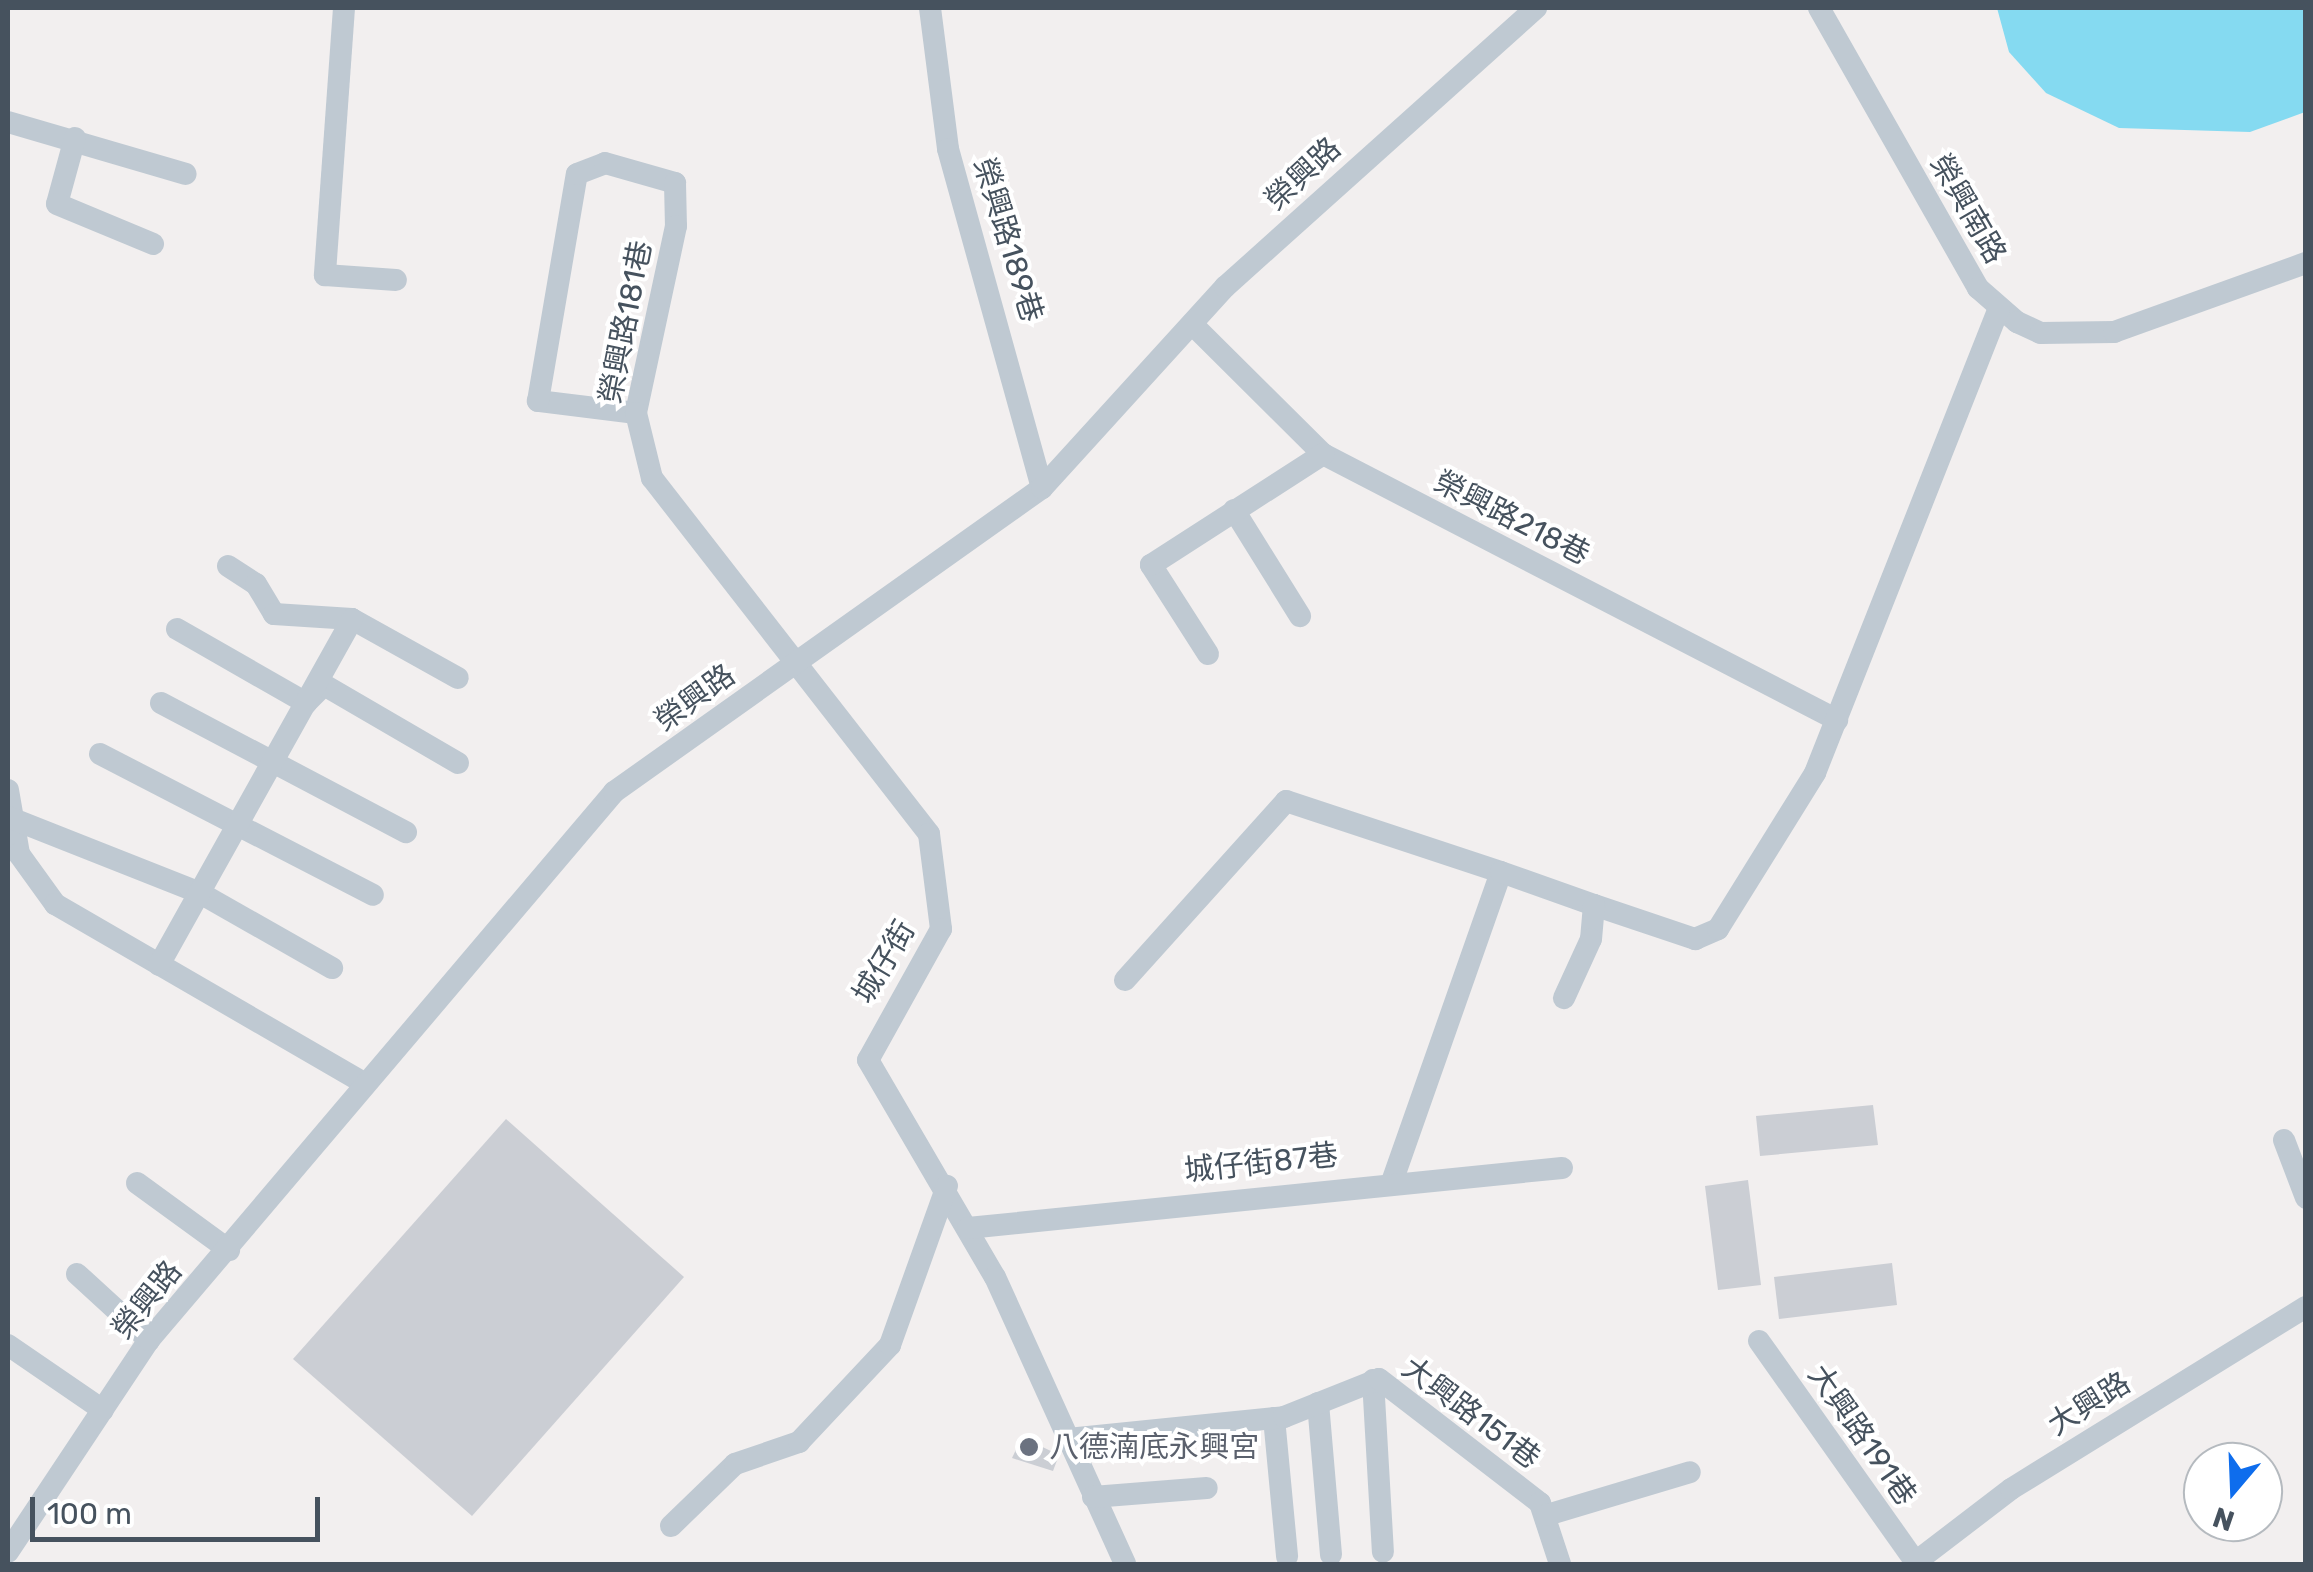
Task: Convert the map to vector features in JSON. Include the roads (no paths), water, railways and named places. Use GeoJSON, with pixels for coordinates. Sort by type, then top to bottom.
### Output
{"type":"FeatureCollection","features":[{"type":"Feature","properties":{"kind":"street"},"geometry":{"type":"LineString","coordinates":[[344,8],[325,275],[396,280]]}},
{"type":"Feature","properties":{"kind":"street","name":"榮興路189巷"},"geometry":{"type":"LineString","coordinates":[[930,8],[948,149],[1042,488]]}},
{"type":"Feature","properties":{"kind":"street","name":"榮興路"},"geometry":{"type":"LineString","coordinates":[[8,1552],[149,1340],[229,1250],[362,1082],[614,792],[1042,488],[1192,324],[1536,8]]}},
{"type":"Feature","properties":{"kind":"street","name":"榮興南路"},"geometry":{"type":"LineString","coordinates":[[1819,8],[1978,288],[1999,308],[2041,334],[2114,332],[2306,263]]}},
{"type":"Feature","properties":{"kind":"street"},"geometry":{"type":"LineString","coordinates":[[8,122],[76,138],[186,174]]}},
{"type":"Feature","properties":{"kind":"street"},"geometry":{"type":"LineString","coordinates":[[76,138],[58,204],[153,244]]}},
{"type":"Feature","properties":{"kind":"street","name":"榮興路181巷"},"geometry":{"type":"LineString","coordinates":[[636,413],[538,400],[578,174],[605,163],[676,182],[676,226],[636,413],[652,478],[798,660]]}},
{"type":"Feature","properties":{"kind":"street"},"geometry":{"type":"LineString","coordinates":[[1126,980],[1286,801],[1594,905],[1708,939],[1771,850],[1837,720],[1999,308]]}},
{"type":"Feature","properties":{"kind":"street","name":"榮興路218巷"},"geometry":{"type":"LineString","coordinates":[[1192,324],[1324,454],[1837,720]]}},
{"type":"Feature","properties":{"kind":"street"},"geometry":{"type":"LineString","coordinates":[[1208,654],[1151,565],[1324,454]]}},
{"type":"Feature","properties":{"kind":"street"},"geometry":{"type":"LineString","coordinates":[[1234,510],[1300,616]]}},
{"type":"Feature","properties":{"kind":"street"},"geometry":{"type":"LineString","coordinates":[[228,566],[256,584],[274,614],[352,619],[458,678]]}},
{"type":"Feature","properties":{"kind":"street"},"geometry":{"type":"LineString","coordinates":[[158,965],[352,619]]}},
{"type":"Feature","properties":{"kind":"street"},"geometry":{"type":"LineString","coordinates":[[177,629],[306,703]]}},
{"type":"Feature","properties":{"kind":"street","name":"城仔街"},"geometry":{"type":"LineString","coordinates":[[798,660],[930,834],[941,929],[868,1060],[956,1206],[1125,1564]]}},
{"type":"Feature","properties":{"kind":"street"},"geometry":{"type":"LineString","coordinates":[[306,703],[324,685],[458,763]]}},
{"type":"Feature","properties":{"kind":"street"},"geometry":{"type":"LineString","coordinates":[[161,702],[406,832]]}},
{"type":"Feature","properties":{"kind":"street"},"geometry":{"type":"LineString","coordinates":[[100,754],[374,895]]}},
{"type":"Feature","properties":{"kind":"street"},"geometry":{"type":"LineString","coordinates":[[8,790],[10,816],[36,888],[158,965],[362,1082]]}},
{"type":"Feature","properties":{"kind":"street"},"geometry":{"type":"LineString","coordinates":[[10,816],[200,892],[332,968]]}},
{"type":"Feature","properties":{"kind":"street"},"geometry":{"type":"LineString","coordinates":[[1393,1179],[1501,872]]}},
{"type":"Feature","properties":{"kind":"street"},"geometry":{"type":"LineString","coordinates":[[1564,998],[1591,940],[1594,905]]}},
{"type":"Feature","properties":{"kind":"street"},"geometry":{"type":"LineString","coordinates":[[2284,1140],[2306,1198]]}},
{"type":"Feature","properties":{"kind":"street","name":"城仔街87巷"},"geometry":{"type":"LineString","coordinates":[[956,1206],[1562,1168]]}},
{"type":"Feature","properties":{"kind":"street"},"geometry":{"type":"LineString","coordinates":[[137,1183],[229,1250]]}},
{"type":"Feature","properties":{"kind":"street"},"geometry":{"type":"LineString","coordinates":[[671,1526],[735,1464],[799,1442],[890,1345],[956,1206]]}},
{"type":"Feature","properties":{"kind":"street"},"geometry":{"type":"LineString","coordinates":[[77,1274],[149,1340]]}},
{"type":"Feature","properties":{"kind":"street","name":"大興路"},"geometry":{"type":"LineString","coordinates":[[1915,1564],[2011,1490],[2306,1307]]}},
{"type":"Feature","properties":{"kind":"street","name":"大興路191巷"},"geometry":{"type":"LineString","coordinates":[[1759,1341],[1915,1564]]}},
{"type":"Feature","properties":{"kind":"street"},"geometry":{"type":"LineString","coordinates":[[8,1346],[103,1410]]}},
{"type":"Feature","properties":{"kind":"street"},"geometry":{"type":"LineString","coordinates":[[1373,1380],[1383,1552]]}},
{"type":"Feature","properties":{"kind":"street","name":"大興路151巷"},"geometry":{"type":"LineString","coordinates":[[1068,1439],[1274,1418],[1373,1380],[1547,1515],[1560,1564]]}},
{"type":"Feature","properties":{"kind":"street"},"geometry":{"type":"LineString","coordinates":[[1318,1403],[1331,1554]]}},
{"type":"Feature","properties":{"kind":"street"},"geometry":{"type":"LineString","coordinates":[[1274,1418],[1286,1556]]}},
{"type":"Feature","properties":{"kind":"street"},"geometry":{"type":"LineString","coordinates":[[1547,1515],[1690,1472]]}},
{"type":"Feature","properties":{"kind":"street"},"geometry":{"type":"LineString","coordinates":[[1093,1497],[1206,1488]]}},
{"type":"Feature","properties":{"kind":"water"},"geometry":{"type":"Polygon","coordinates":[[[1997,8],[2305,8],[2305,112],[2250,132],[2119,128],[2046,93],[2009,52],[1997,8]]]}},
{"type":"Feature","properties":{"kind":"place","name":"八德湳底永興宮"},"geometry":{"type":"Point","coordinates":[1029,1447]}}]}
